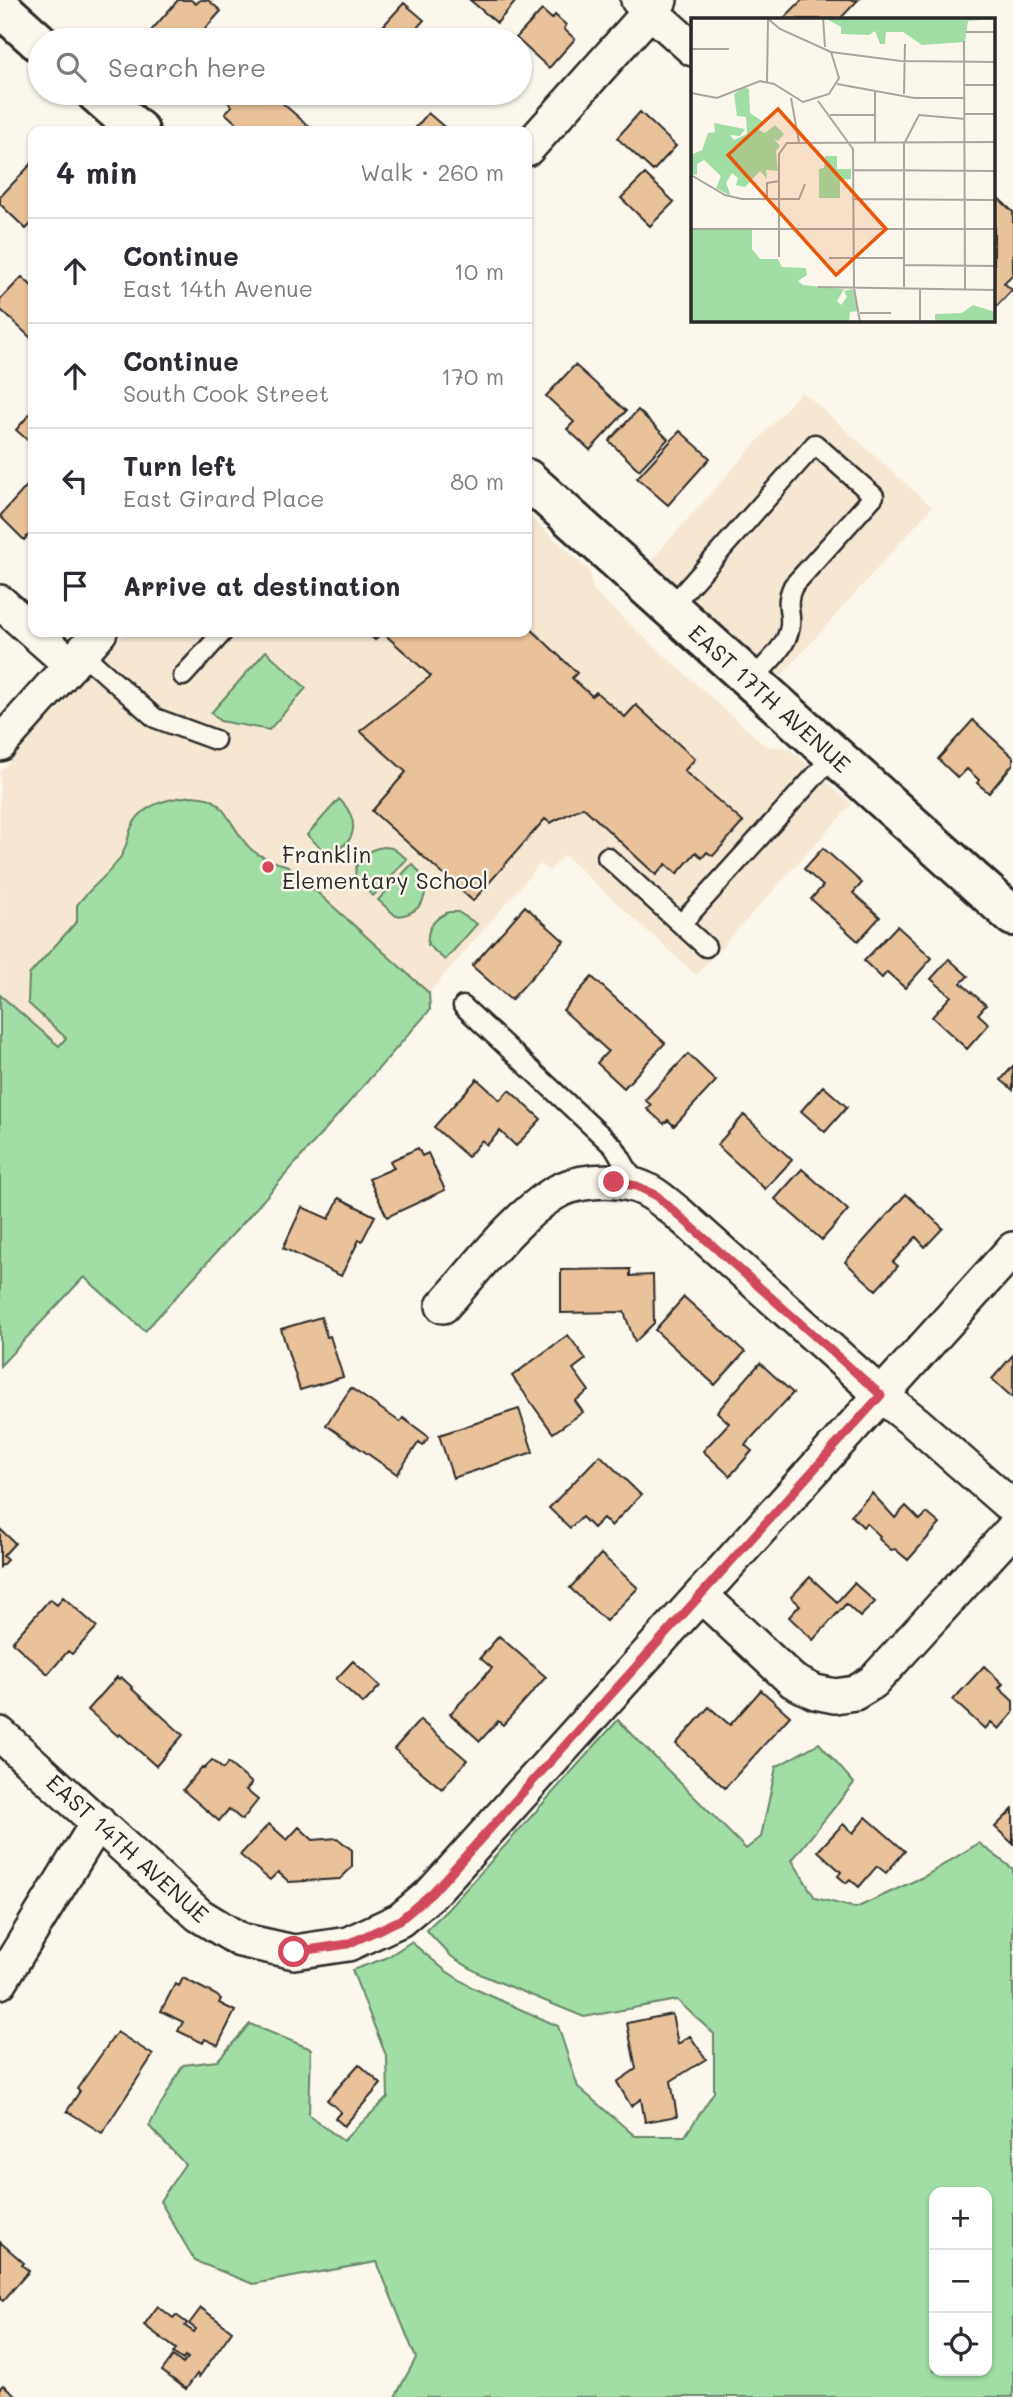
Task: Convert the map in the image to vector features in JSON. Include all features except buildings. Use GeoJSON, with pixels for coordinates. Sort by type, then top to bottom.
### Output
{"type":"FeatureCollection","features":[{"type":"Feature","properties":{"kind":"street"},"geometry":{"type":"LineString","coordinates":[[532,143],[649,4],[691,47]]}},
{"type":"Feature","properties":{"kind":"street"},"geometry":{"type":"LineString","coordinates":[[0,7],[28,32]]}},
{"type":"Feature","properties":{"kind":"street"},"geometry":{"type":"LineString","coordinates":[[110,105],[133,126]]}},
{"type":"Feature","properties":{"kind":"street","name":"EAST 17TH AVENUE"},"geometry":{"type":"LineString","coordinates":[[532,484],[1013,916]]}},
{"type":"Feature","properties":{"kind":"street"},"geometry":{"type":"LineString","coordinates":[[0,602],[28,618]]}},
{"type":"Feature","properties":{"kind":"street"},"geometry":{"type":"LineString","coordinates":[[0,744],[84,650],[61,637]]}},
{"type":"Feature","properties":{"kind":"street"},"geometry":{"type":"LineString","coordinates":[[443,1306],[527,1213],[555,1192],[586,1183],[614,1182],[637,1186],[657,1196],[678,1213],[881,1395],[1013,1508]]}},
{"type":"Feature","properties":{"kind":"street","name":"EAST 14TH AVENUE"},"geometry":{"type":"LineString","coordinates":[[0,1734],[199,1915],[240,1940],[294,1952],[348,1944],[400,1920],[432,1893],[1013,1249]]}},
{"type":"Feature","properties":{"kind":"street"},"geometry":{"type":"LineString","coordinates":[[702,1596],[793,1681],[815,1692],[835,1696],[855,1693],[873,1682],[1013,1529]]}},
{"type":"Feature","properties":{"kind":"street"},"geometry":{"type":"LineString","coordinates":[[0,1982],[98,1822]]}},
{"type":"Feature","properties":{"kind":"lane"},"geometry":{"type":"LineString","coordinates":[[670,608],[815,444],[874,496],[793,586],[787,599],[790,629],[781,646],[751,681]]}},
{"type":"Feature","properties":{"kind":"lane"},"geometry":{"type":"LineString","coordinates":[[183,676],[218,637]]}},
{"type":"Feature","properties":{"kind":"lane"},"geometry":{"type":"LineString","coordinates":[[84,650],[155,718],[215,740]]}},
{"type":"Feature","properties":{"kind":"lane"},"geometry":{"type":"LineString","coordinates":[[681,924],[834,755]]}},
{"type":"Feature","properties":{"kind":"lane"},"geometry":{"type":"LineString","coordinates":[[607,857],[706,947]]}},
{"type":"Feature","properties":{"kind":"lane"},"geometry":{"type":"LineString","coordinates":[[463,1006],[615,1148],[637,1186]]}},
{"type":"Feature","properties":{"kind":"shaded area"},"geometry":{"type":"Polygon","coordinates":[[[802,391],[932,507],[776,682],[646,566],[802,391]]]}},
{"type":"Feature","properties":{"kind":"shaded area","name":"Franklin Elementary School"},"geometry":{"type":"Polygon","coordinates":[[[532,519],[589,570],[596,594],[762,743],[792,751],[852,804],[696,975],[564,855],[549,871],[540,864],[429,993],[430,1010],[251,1214],[0,995],[0,772],[122,637],[532,637],[532,519]]]}},
{"type":"Feature","properties":{"kind":"green space"},"geometry":{"type":"Polygon","coordinates":[[[266,651],[306,688],[269,730],[220,721],[211,713],[266,651]]]}},
{"type":"Feature","properties":{"kind":"green space"},"geometry":{"type":"Polygon","coordinates":[[[193,796],[216,802],[252,850],[288,866],[429,993],[430,1010],[145,1331],[84,1277],[0,1366],[0,995],[59,1046],[66,1038],[28,1003],[29,975],[77,921],[77,905],[121,857],[137,818],[158,803],[193,796]]]}},
{"type":"Feature","properties":{"kind":"green space"},"geometry":{"type":"Polygon","coordinates":[[[339,799],[351,815],[353,832],[344,845],[325,852],[307,835],[339,799]]]}},
{"type":"Feature","properties":{"kind":"green space"},"geometry":{"type":"Polygon","coordinates":[[[384,847],[392,848],[407,859],[373,896],[356,880],[356,867],[366,853],[384,847]]]}},
{"type":"Feature","properties":{"kind":"green space"},"geometry":{"type":"Polygon","coordinates":[[[412,864],[423,880],[424,897],[415,910],[396,916],[378,900],[412,864]]]}},
{"type":"Feature","properties":{"kind":"green space"},"geometry":{"type":"Polygon","coordinates":[[[449,912],[458,912],[477,924],[445,960],[428,945],[428,934],[432,924],[449,912]]]}},
{"type":"Feature","properties":{"kind":"green space"},"geometry":{"type":"Polygon","coordinates":[[[618,1720],[746,1849],[761,1837],[776,1767],[819,1743],[854,1783],[792,1860],[815,1898],[856,1908],[925,1876],[979,1843],[1013,1869],[1013,2397],[395,2397],[416,2358],[377,2262],[253,2284],[195,2261],[160,2201],[185,2164],[149,2126],[183,2065],[217,2061],[250,2024],[311,2049],[309,2115],[343,2141],[388,2097],[387,2058],[352,1970],[386,1958],[411,1942],[446,1971],[473,1988],[558,2026],[578,2087],[635,2136],[685,2136],[714,2092],[714,2034],[677,2000],[584,2017],[482,1975],[452,1957],[426,1930],[618,1720]]]}},
{"type":"Feature","properties":{"kind":"place","name":"Franklin Elementary School"},"geometry":{"type":"Point","coordinates":[268,867]}},
{"type":"Feature","properties":{"kind":"route"},"geometry":{"type":"LineString","coordinates":[[294,1952],[348,1944],[400,1920],[432,1893],[881,1395],[657,1196],[637,1186],[614,1182]]}}]}
